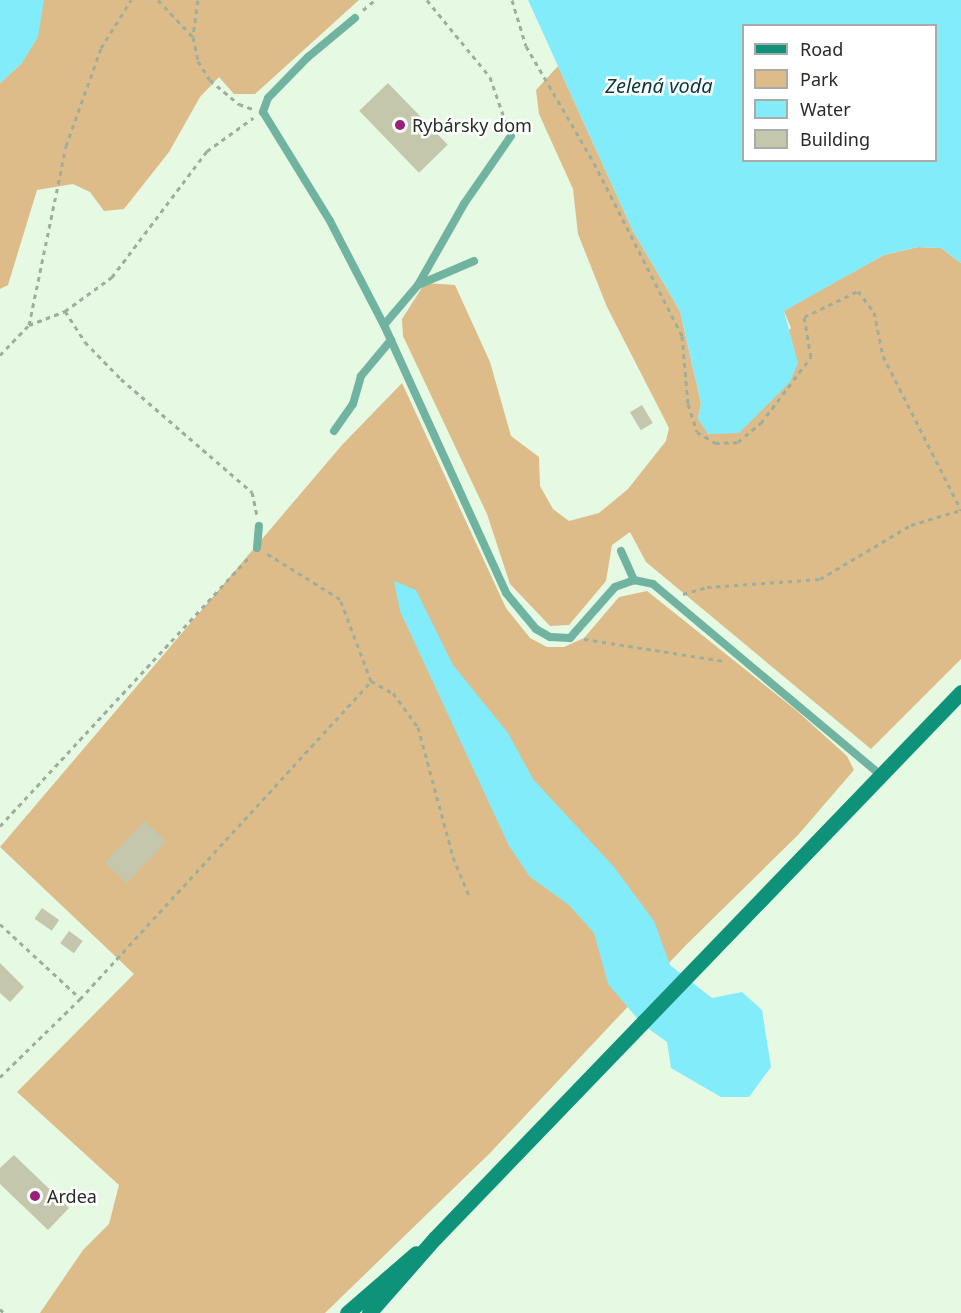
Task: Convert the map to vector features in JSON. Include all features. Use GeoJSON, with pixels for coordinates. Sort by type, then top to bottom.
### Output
{"type":"FeatureCollection","features":[{"type":"Feature","properties":{"kind":"main road"},"geometry":{"type":"LineString","coordinates":[[369,1313],[435,1238],[961,692]]}},
{"type":"Feature","properties":{"kind":"main road"},"geometry":{"type":"LineString","coordinates":[[347,1313],[435,1238]]}},
{"type":"Feature","properties":{"kind":"lane"},"geometry":{"type":"LineString","coordinates":[[355,18],[308,57],[268,98],[263,112],[330,221],[384,325],[506,593],[536,629],[550,637],[570,638],[615,587],[634,580],[653,584],[881,775]]}},
{"type":"Feature","properties":{"kind":"lane"},"geometry":{"type":"LineString","coordinates":[[384,325],[418,285],[464,204],[511,136]]}},
{"type":"Feature","properties":{"kind":"lane"},"geometry":{"type":"LineString","coordinates":[[418,285],[474,261]]}},
{"type":"Feature","properties":{"kind":"lane"},"geometry":{"type":"LineString","coordinates":[[334,431],[353,404],[361,375],[391,340]]}},
{"type":"Feature","properties":{"kind":"lane"},"geometry":{"type":"LineString","coordinates":[[257,548],[260,526]]}},
{"type":"Feature","properties":{"kind":"lane"},"geometry":{"type":"LineString","coordinates":[[621,551],[634,580]]}},
{"type":"Feature","properties":{"kind":"path"},"geometry":{"type":"LineString","coordinates":[[29,324],[66,146],[101,48],[131,0]]}},
{"type":"Feature","properties":{"kind":"path"},"geometry":{"type":"LineString","coordinates":[[158,0],[194,37]]}},
{"type":"Feature","properties":{"kind":"path"},"geometry":{"type":"LineString","coordinates":[[198,0],[194,37],[198,61],[210,80],[239,104],[263,112]]}},
{"type":"Feature","properties":{"kind":"path"},"geometry":{"type":"LineString","coordinates":[[427,0],[490,77],[511,136]]}},
{"type":"Feature","properties":{"kind":"path"},"geometry":{"type":"LineString","coordinates":[[512,0],[526,46],[594,163],[682,336],[688,404],[697,432],[715,443],[738,442],[761,423],[812,357],[804,317],[858,291],[874,312],[883,356],[961,510],[911,525],[820,579],[707,587],[674,600]]}},
{"type":"Feature","properties":{"kind":"path"},"geometry":{"type":"LineString","coordinates":[[0,355],[29,324],[65,311],[112,277],[207,151],[263,112]]}},
{"type":"Feature","properties":{"kind":"path"},"geometry":{"type":"LineString","coordinates":[[65,311],[85,342],[121,379],[252,492],[260,526]]}},
{"type":"Feature","properties":{"kind":"path"},"geometry":{"type":"LineString","coordinates":[[0,826],[257,548],[340,599],[371,681],[393,693],[418,727],[450,847],[470,898]]}},
{"type":"Feature","properties":{"kind":"path"},"geometry":{"type":"LineString","coordinates":[[570,638],[728,662]]}},
{"type":"Feature","properties":{"kind":"path"},"geometry":{"type":"LineString","coordinates":[[0,1077],[80,999],[371,681]]}},
{"type":"Feature","properties":{"kind":"path"},"geometry":{"type":"LineString","coordinates":[[0,924],[80,999]]}},
{"type":"Feature","properties":{"kind":"path"},"geometry":{"type":"LineString","coordinates":[[0,1309],[4,1313]]}},
{"type":"Feature","properties":{"kind":"green space"},"geometry":{"type":"Polygon","coordinates":[[[44,0],[359,0],[255,94],[234,94],[219,77],[200,97],[169,152],[124,209],[104,211],[90,192],[73,184],[37,190],[8,285],[0,289],[0,83],[22,63],[44,0]]]}},
{"type":"Feature","properties":{"kind":"green space"},"geometry":{"type":"Polygon","coordinates":[[[558,66],[633,231],[680,311],[701,403],[698,419],[791,328],[784,311],[884,255],[918,247],[941,248],[961,263],[961,659],[871,749],[646,562],[630,532],[612,545],[606,581],[569,625],[550,626],[510,584],[487,514],[403,336],[402,319],[425,283],[455,285],[490,362],[511,436],[539,457],[540,486],[553,509],[569,521],[599,513],[628,489],[666,441],[669,428],[607,307],[578,234],[573,189],[539,114],[536,90],[558,66]]]}},
{"type":"Feature","properties":{"kind":"green space"},"geometry":{"type":"Polygon","coordinates":[[[402,383],[506,608],[530,638],[547,647],[564,647],[584,638],[619,597],[647,591],[797,711],[847,756],[854,770],[798,835],[685,946],[490,1153],[325,1313],[40,1313],[83,1250],[109,1224],[119,1185],[17,1092],[134,974],[0,847],[342,445],[402,383]]]}},
{"type":"Feature","properties":{"kind":"water"},"geometry":{"type":"Polygon","coordinates":[[[0,0],[44,0],[38,37],[22,63],[0,83],[0,0]]]}},
{"type":"Feature","properties":{"kind":"water","name":"Zelená voda"},"geometry":{"type":"Polygon","coordinates":[[[528,0],[961,0],[961,263],[941,248],[918,247],[884,255],[784,311],[798,363],[790,382],[739,433],[708,434],[698,419],[701,403],[680,311],[633,231],[528,0]]]}},
{"type":"Feature","properties":{"kind":"water"},"geometry":{"type":"Polygon","coordinates":[[[394,581],[416,590],[453,665],[508,733],[533,779],[614,867],[654,921],[670,965],[712,998],[742,992],[762,1010],[771,1067],[749,1097],[721,1097],[671,1068],[667,1042],[642,1024],[608,984],[594,933],[569,905],[530,877],[509,846],[400,611],[394,581]]]}},
{"type":"Feature","properties":{"kind":"building"},"geometry":{"type":"Polygon","coordinates":[[[388,83],[448,145],[419,173],[359,111],[388,83]]]}},
{"type":"Feature","properties":{"kind":"building"},"geometry":{"type":"Polygon","coordinates":[[[642,405],[653,423],[641,430],[630,412],[642,405]]]}},
{"type":"Feature","properties":{"kind":"building"},"geometry":{"type":"Polygon","coordinates":[[[145,821],[167,842],[126,884],[105,863],[145,821]]]}},
{"type":"Feature","properties":{"kind":"building"},"geometry":{"type":"Polygon","coordinates":[[[42,908],[59,920],[52,931],[35,919],[42,908]]]}},
{"type":"Feature","properties":{"kind":"building"},"geometry":{"type":"Polygon","coordinates":[[[69,931],[83,941],[74,953],[60,943],[69,931]]]}},
{"type":"Feature","properties":{"kind":"building"},"geometry":{"type":"Polygon","coordinates":[[[0,963],[24,987],[10,1002],[0,993],[0,963]]]}},
{"type":"Feature","properties":{"kind":"building","name":"Ardea"},"geometry":{"type":"Polygon","coordinates":[[[14,1155],[69,1208],[48,1230],[0,1184],[0,1168],[14,1155]]]}},
{"type":"Feature","properties":{"kind":"place","name":"Rybársky dom"},"geometry":{"type":"Point","coordinates":[400,125]}},
{"type":"Feature","properties":{"kind":"place","name":"Ardea"},"geometry":{"type":"Point","coordinates":[35,1196]}}]}
